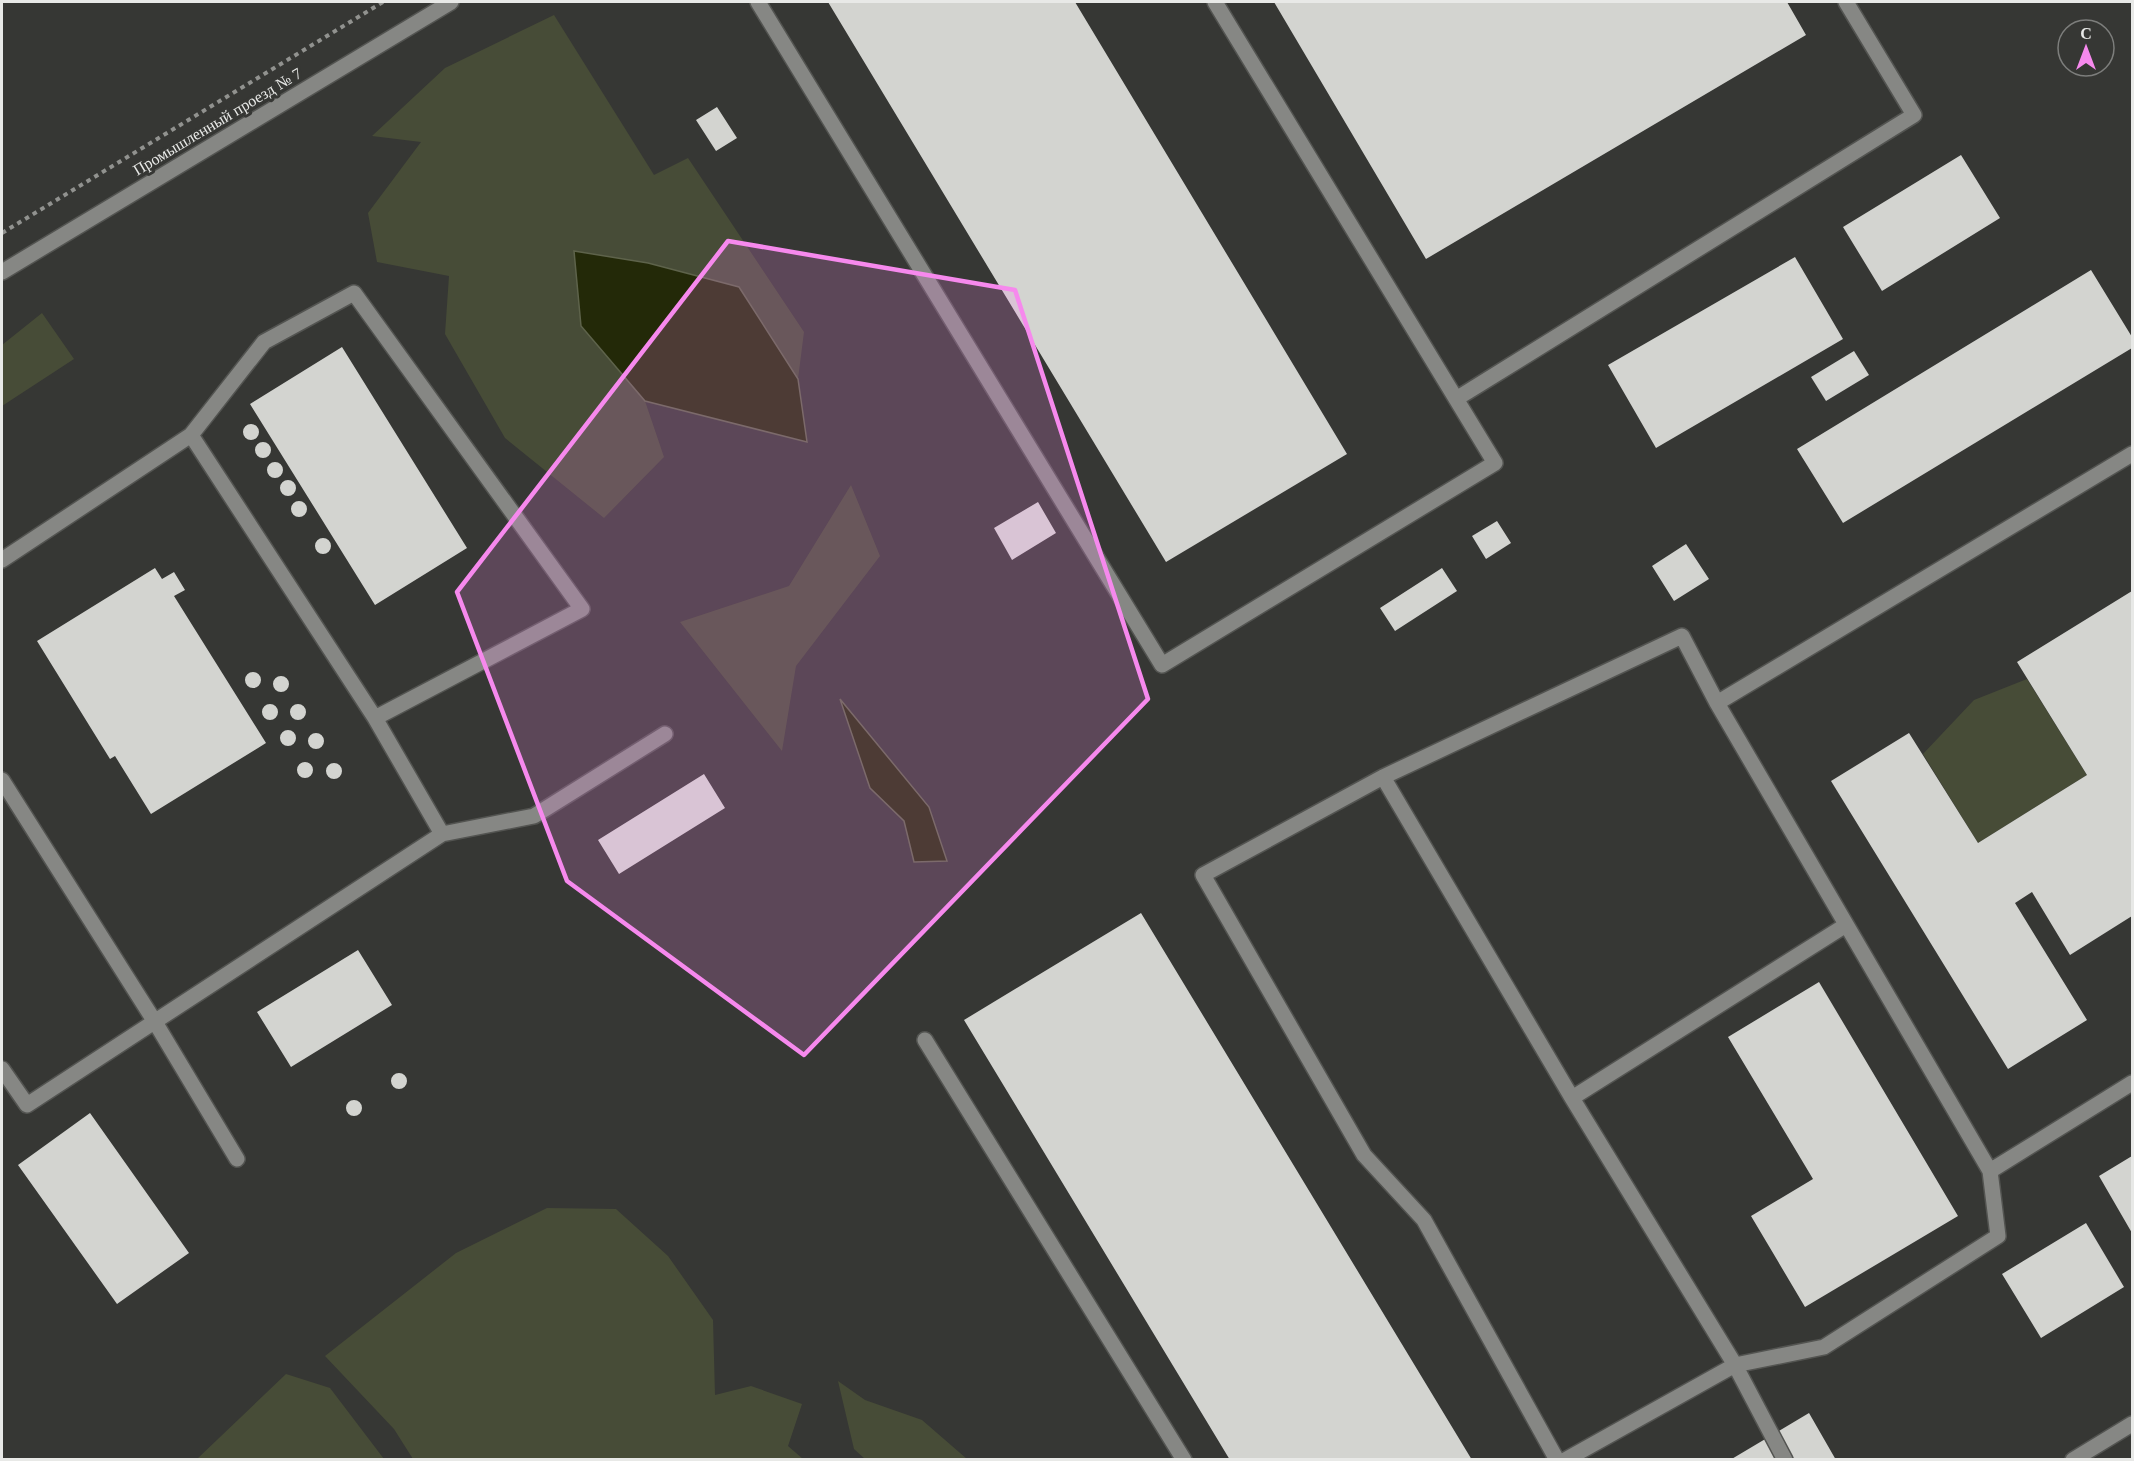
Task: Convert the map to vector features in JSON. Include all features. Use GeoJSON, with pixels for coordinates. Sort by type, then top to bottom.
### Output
{"type":"FeatureCollection","features":[{"type":"Feature","properties":{"kind":"street","name":"Промышленный проезд № 7"},"geometry":{"type":"LineString","coordinates":[[2,272],[451,2]]}},
{"type":"Feature","properties":{"kind":"street"},"geometry":{"type":"LineString","coordinates":[[758,2],[1162,665],[1495,463],[1215,2]]}},
{"type":"Feature","properties":{"kind":"street"},"geometry":{"type":"LineString","coordinates":[[1456,399],[1914,115],[1846,2]]}},
{"type":"Feature","properties":{"kind":"street"},"geometry":{"type":"LineString","coordinates":[[2,560],[191,435],[264,342],[354,293],[582,609],[375,718]]}},
{"type":"Feature","properties":{"kind":"street"},"geometry":{"type":"LineString","coordinates":[[191,435],[375,718],[442,834]]}},
{"type":"Feature","properties":{"kind":"street"},"geometry":{"type":"LineString","coordinates":[[1717,703],[2133,454]]}},
{"type":"Feature","properties":{"kind":"street"},"geometry":{"type":"LineString","coordinates":[[1557,1460],[1424,1220],[1364,1155],[1203,875],[1383,777],[1682,636],[1717,703],[1990,1171],[1998,1236],[1824,1347],[1735,1365],[1565,1460]]}},
{"type":"Feature","properties":{"kind":"street"},"geometry":{"type":"LineString","coordinates":[[2,1069],[27,1105],[442,834],[534,816],[664,734]]}},
{"type":"Feature","properties":{"kind":"street"},"geometry":{"type":"LineString","coordinates":[[1383,777],[1572,1098],[1735,1365],[1785,1460]]}},
{"type":"Feature","properties":{"kind":"street"},"geometry":{"type":"LineString","coordinates":[[2,780],[155,1022],[237,1159]]}},
{"type":"Feature","properties":{"kind":"street"},"geometry":{"type":"LineString","coordinates":[[1572,1098],[1846,925]]}},
{"type":"Feature","properties":{"kind":"street"},"geometry":{"type":"LineString","coordinates":[[925,1040],[1184,1460]]}},
{"type":"Feature","properties":{"kind":"street"},"geometry":{"type":"LineString","coordinates":[[1990,1171],[2133,1083]]}},
{"type":"Feature","properties":{"kind":"street"},"geometry":{"type":"LineString","coordinates":[[2073,1460],[2133,1424]]}},
{"type":"Feature","properties":{"kind":"path"},"geometry":{"type":"LineString","coordinates":[[2,233],[383,2]]}},
{"type":"Feature","properties":{"kind":"highlighted area"},"geometry":{"type":"Polygon","coordinates":[[[728,241],[1015,290],[1148,699],[804,1055],[567,881],[457,592],[728,241]]]}},
{"type":"Feature","properties":{"kind":"shaded area"},"geometry":{"type":"Polygon","coordinates":[[[554,15],[654,175],[688,158],[804,332],[798,379],[739,287],[581,326],[645,401],[664,457],[604,518],[505,438],[445,334],[449,276],[377,262],[368,213],[421,142],[372,136],[445,68],[554,15]]]}},
{"type":"Feature","properties":{"kind":"shaded area"},"geometry":{"type":"Polygon","coordinates":[[[574,251],[648,263],[739,287],[798,379],[807,442],[645,401],[581,326],[574,251]]]}},
{"type":"Feature","properties":{"kind":"shaded area"},"geometry":{"type":"Polygon","coordinates":[[[42,313],[74,359],[2,406],[2,345],[42,313]]]}},
{"type":"Feature","properties":{"kind":"shaded area"},"geometry":{"type":"Polygon","coordinates":[[[851,485],[880,556],[796,666],[782,751],[680,622],[789,586],[851,485]]]}},
{"type":"Feature","properties":{"kind":"shaded area"},"geometry":{"type":"Polygon","coordinates":[[[2027,679],[2087,775],[1978,843],[1923,754],[1974,700],[2027,679]]]}},
{"type":"Feature","properties":{"kind":"shaded area"},"geometry":{"type":"Polygon","coordinates":[[[840,699],[929,807],[947,861],[914,862],[904,821],[870,788],[840,699]]]}},
{"type":"Feature","properties":{"kind":"shaded area"},"geometry":{"type":"Polygon","coordinates":[[[547,1208],[616,1209],[668,1256],[713,1320],[715,1395],[751,1386],[802,1404],[788,1446],[803,1459],[413,1459],[394,1429],[325,1356],[456,1253],[547,1208]]]}},
{"type":"Feature","properties":{"kind":"shaded area"},"geometry":{"type":"Polygon","coordinates":[[[286,1374],[330,1388],[384,1459],[197,1459],[286,1374]]]}},
{"type":"Feature","properties":{"kind":"shaded area"},"geometry":{"type":"Polygon","coordinates":[[[838,1381],[865,1400],[922,1420],[967,1459],[865,1459],[854,1449],[838,1381]]]}},
{"type":"Feature","properties":{"kind":"building"},"geometry":{"type":"Polygon","coordinates":[[[828,2],[1075,2],[1347,454],[1166,562],[828,2]]]}},
{"type":"Feature","properties":{"kind":"building"},"geometry":{"type":"Polygon","coordinates":[[[1274,2],[1787,2],[1806,35],[1426,259],[1274,2]]]}},
{"type":"Feature","properties":{"kind":"building"},"geometry":{"type":"Polygon","coordinates":[[[717,107],[737,138],[716,151],[696,120],[717,107]]]}},
{"type":"Feature","properties":{"kind":"building"},"geometry":{"type":"Polygon","coordinates":[[[1961,155],[2000,218],[1882,291],[1843,227],[1961,155]]]}},
{"type":"Feature","properties":{"kind":"building"},"geometry":{"type":"Polygon","coordinates":[[[1795,257],[1843,339],[1656,448],[1608,365],[1795,257]]]}},
{"type":"Feature","properties":{"kind":"building"},"geometry":{"type":"Polygon","coordinates":[[[2091,270],[2132,337],[2132,348],[1843,523],[1797,449],[2091,270]]]}},
{"type":"Feature","properties":{"kind":"building"},"geometry":{"type":"Polygon","coordinates":[[[342,347],[467,548],[375,605],[250,404],[342,347]]]}},
{"type":"Feature","properties":{"kind":"building"},"geometry":{"type":"Polygon","coordinates":[[[1854,351],[1869,375],[1826,401],[1811,377],[1854,351]]]}},
{"type":"Feature","properties":{"kind":"building"},"geometry":{"type":"Polygon","coordinates":[[[248,424],[254,424],[259,432],[257,438],[248,440],[243,435],[243,429],[248,424]]]}},
{"type":"Feature","properties":{"kind":"building"},"geometry":{"type":"Polygon","coordinates":[[[260,442],[266,442],[271,450],[269,456],[260,458],[255,453],[255,447],[260,442]]]}},
{"type":"Feature","properties":{"kind":"building"},"geometry":{"type":"Polygon","coordinates":[[[272,462],[278,462],[283,470],[281,476],[272,478],[267,473],[267,467],[272,462]]]}},
{"type":"Feature","properties":{"kind":"building"},"geometry":{"type":"Polygon","coordinates":[[[285,480],[291,480],[296,488],[294,494],[285,496],[280,491],[280,485],[285,480]]]}},
{"type":"Feature","properties":{"kind":"building"},"geometry":{"type":"Polygon","coordinates":[[[296,501],[302,501],[307,509],[305,515],[296,517],[291,512],[291,506],[296,501]]]}},
{"type":"Feature","properties":{"kind":"building"},"geometry":{"type":"Polygon","coordinates":[[[1038,502],[1056,533],[1012,560],[994,528],[1038,502]]]}},
{"type":"Feature","properties":{"kind":"building"},"geometry":{"type":"Polygon","coordinates":[[[1497,521],[1511,543],[1486,559],[1472,536],[1497,521]]]}},
{"type":"Feature","properties":{"kind":"building"},"geometry":{"type":"Polygon","coordinates":[[[320,538],[326,538],[331,546],[329,552],[320,554],[315,549],[315,543],[320,538]]]}},
{"type":"Feature","properties":{"kind":"building"},"geometry":{"type":"Polygon","coordinates":[[[1686,544],[1709,579],[1674,601],[1652,566],[1686,544]]]}},
{"type":"Feature","properties":{"kind":"building"},"geometry":{"type":"Polygon","coordinates":[[[155,568],[162,579],[174,572],[185,590],[174,596],[266,743],[151,814],[115,756],[110,759],[37,641],[155,568]]]}},
{"type":"Feature","properties":{"kind":"building"},"geometry":{"type":"Polygon","coordinates":[[[1442,568],[1457,591],[1395,631],[1380,608],[1442,568]]]}},
{"type":"Feature","properties":{"kind":"building"},"geometry":{"type":"Polygon","coordinates":[[[2132,591],[2132,916],[2070,955],[2032,892],[2015,903],[2087,1020],[2008,1069],[1831,781],[1909,733],[1978,843],[2087,775],[2017,662],[2132,591]]]}},
{"type":"Feature","properties":{"kind":"building"},"geometry":{"type":"Polygon","coordinates":[[[250,672],[256,672],[261,680],[259,686],[250,688],[245,683],[245,677],[250,672]]]}},
{"type":"Feature","properties":{"kind":"building"},"geometry":{"type":"Polygon","coordinates":[[[278,676],[284,676],[289,684],[287,690],[278,692],[273,687],[273,681],[278,676]]]}},
{"type":"Feature","properties":{"kind":"building"},"geometry":{"type":"Polygon","coordinates":[[[267,704],[273,704],[278,712],[276,718],[267,720],[262,715],[262,709],[267,704]]]}},
{"type":"Feature","properties":{"kind":"building"},"geometry":{"type":"Polygon","coordinates":[[[295,704],[301,704],[306,712],[304,718],[295,720],[290,715],[290,709],[295,704]]]}},
{"type":"Feature","properties":{"kind":"building"},"geometry":{"type":"Polygon","coordinates":[[[285,730],[291,730],[296,738],[294,744],[285,746],[280,741],[280,735],[285,730]]]}},
{"type":"Feature","properties":{"kind":"building"},"geometry":{"type":"Polygon","coordinates":[[[313,733],[319,733],[324,741],[322,747],[313,749],[308,744],[308,738],[313,733]]]}},
{"type":"Feature","properties":{"kind":"building"},"geometry":{"type":"Polygon","coordinates":[[[302,762],[308,762],[313,770],[311,776],[302,778],[297,773],[297,767],[302,762]]]}},
{"type":"Feature","properties":{"kind":"building"},"geometry":{"type":"Polygon","coordinates":[[[331,763],[337,763],[342,771],[340,777],[331,779],[326,774],[326,768],[331,763]]]}},
{"type":"Feature","properties":{"kind":"building"},"geometry":{"type":"Polygon","coordinates":[[[704,774],[725,808],[619,874],[598,840],[704,774]]]}},
{"type":"Feature","properties":{"kind":"building"},"geometry":{"type":"Polygon","coordinates":[[[1141,913],[1472,1460],[1230,1460],[964,1020],[1141,913]]]}},
{"type":"Feature","properties":{"kind":"building"},"geometry":{"type":"Polygon","coordinates":[[[358,950],[392,1005],[291,1067],[257,1012],[358,950]]]}},
{"type":"Feature","properties":{"kind":"building"},"geometry":{"type":"Polygon","coordinates":[[[1819,982],[1958,1216],[1805,1307],[1751,1216],[1813,1179],[1728,1037],[1819,982]]]}},
{"type":"Feature","properties":{"kind":"building"},"geometry":{"type":"Polygon","coordinates":[[[396,1073],[402,1073],[407,1081],[405,1087],[396,1089],[391,1084],[391,1078],[396,1073]]]}},
{"type":"Feature","properties":{"kind":"building"},"geometry":{"type":"Polygon","coordinates":[[[351,1100],[357,1100],[362,1108],[360,1114],[351,1116],[346,1111],[346,1105],[351,1100]]]}},
{"type":"Feature","properties":{"kind":"building"},"geometry":{"type":"Polygon","coordinates":[[[90,1113],[189,1253],[117,1304],[18,1165],[90,1113]]]}},
{"type":"Feature","properties":{"kind":"building"},"geometry":{"type":"Polygon","coordinates":[[[2132,1156],[2132,1233],[2099,1176],[2132,1156]]]}},
{"type":"Feature","properties":{"kind":"building"},"geometry":{"type":"Polygon","coordinates":[[[2086,1223],[2124,1287],[2041,1338],[2002,1274],[2086,1223]]]}},
{"type":"Feature","properties":{"kind":"building"},"geometry":{"type":"Polygon","coordinates":[[[1809,1413],[1836,1460],[1730,1460],[1809,1413]]]}}]}
